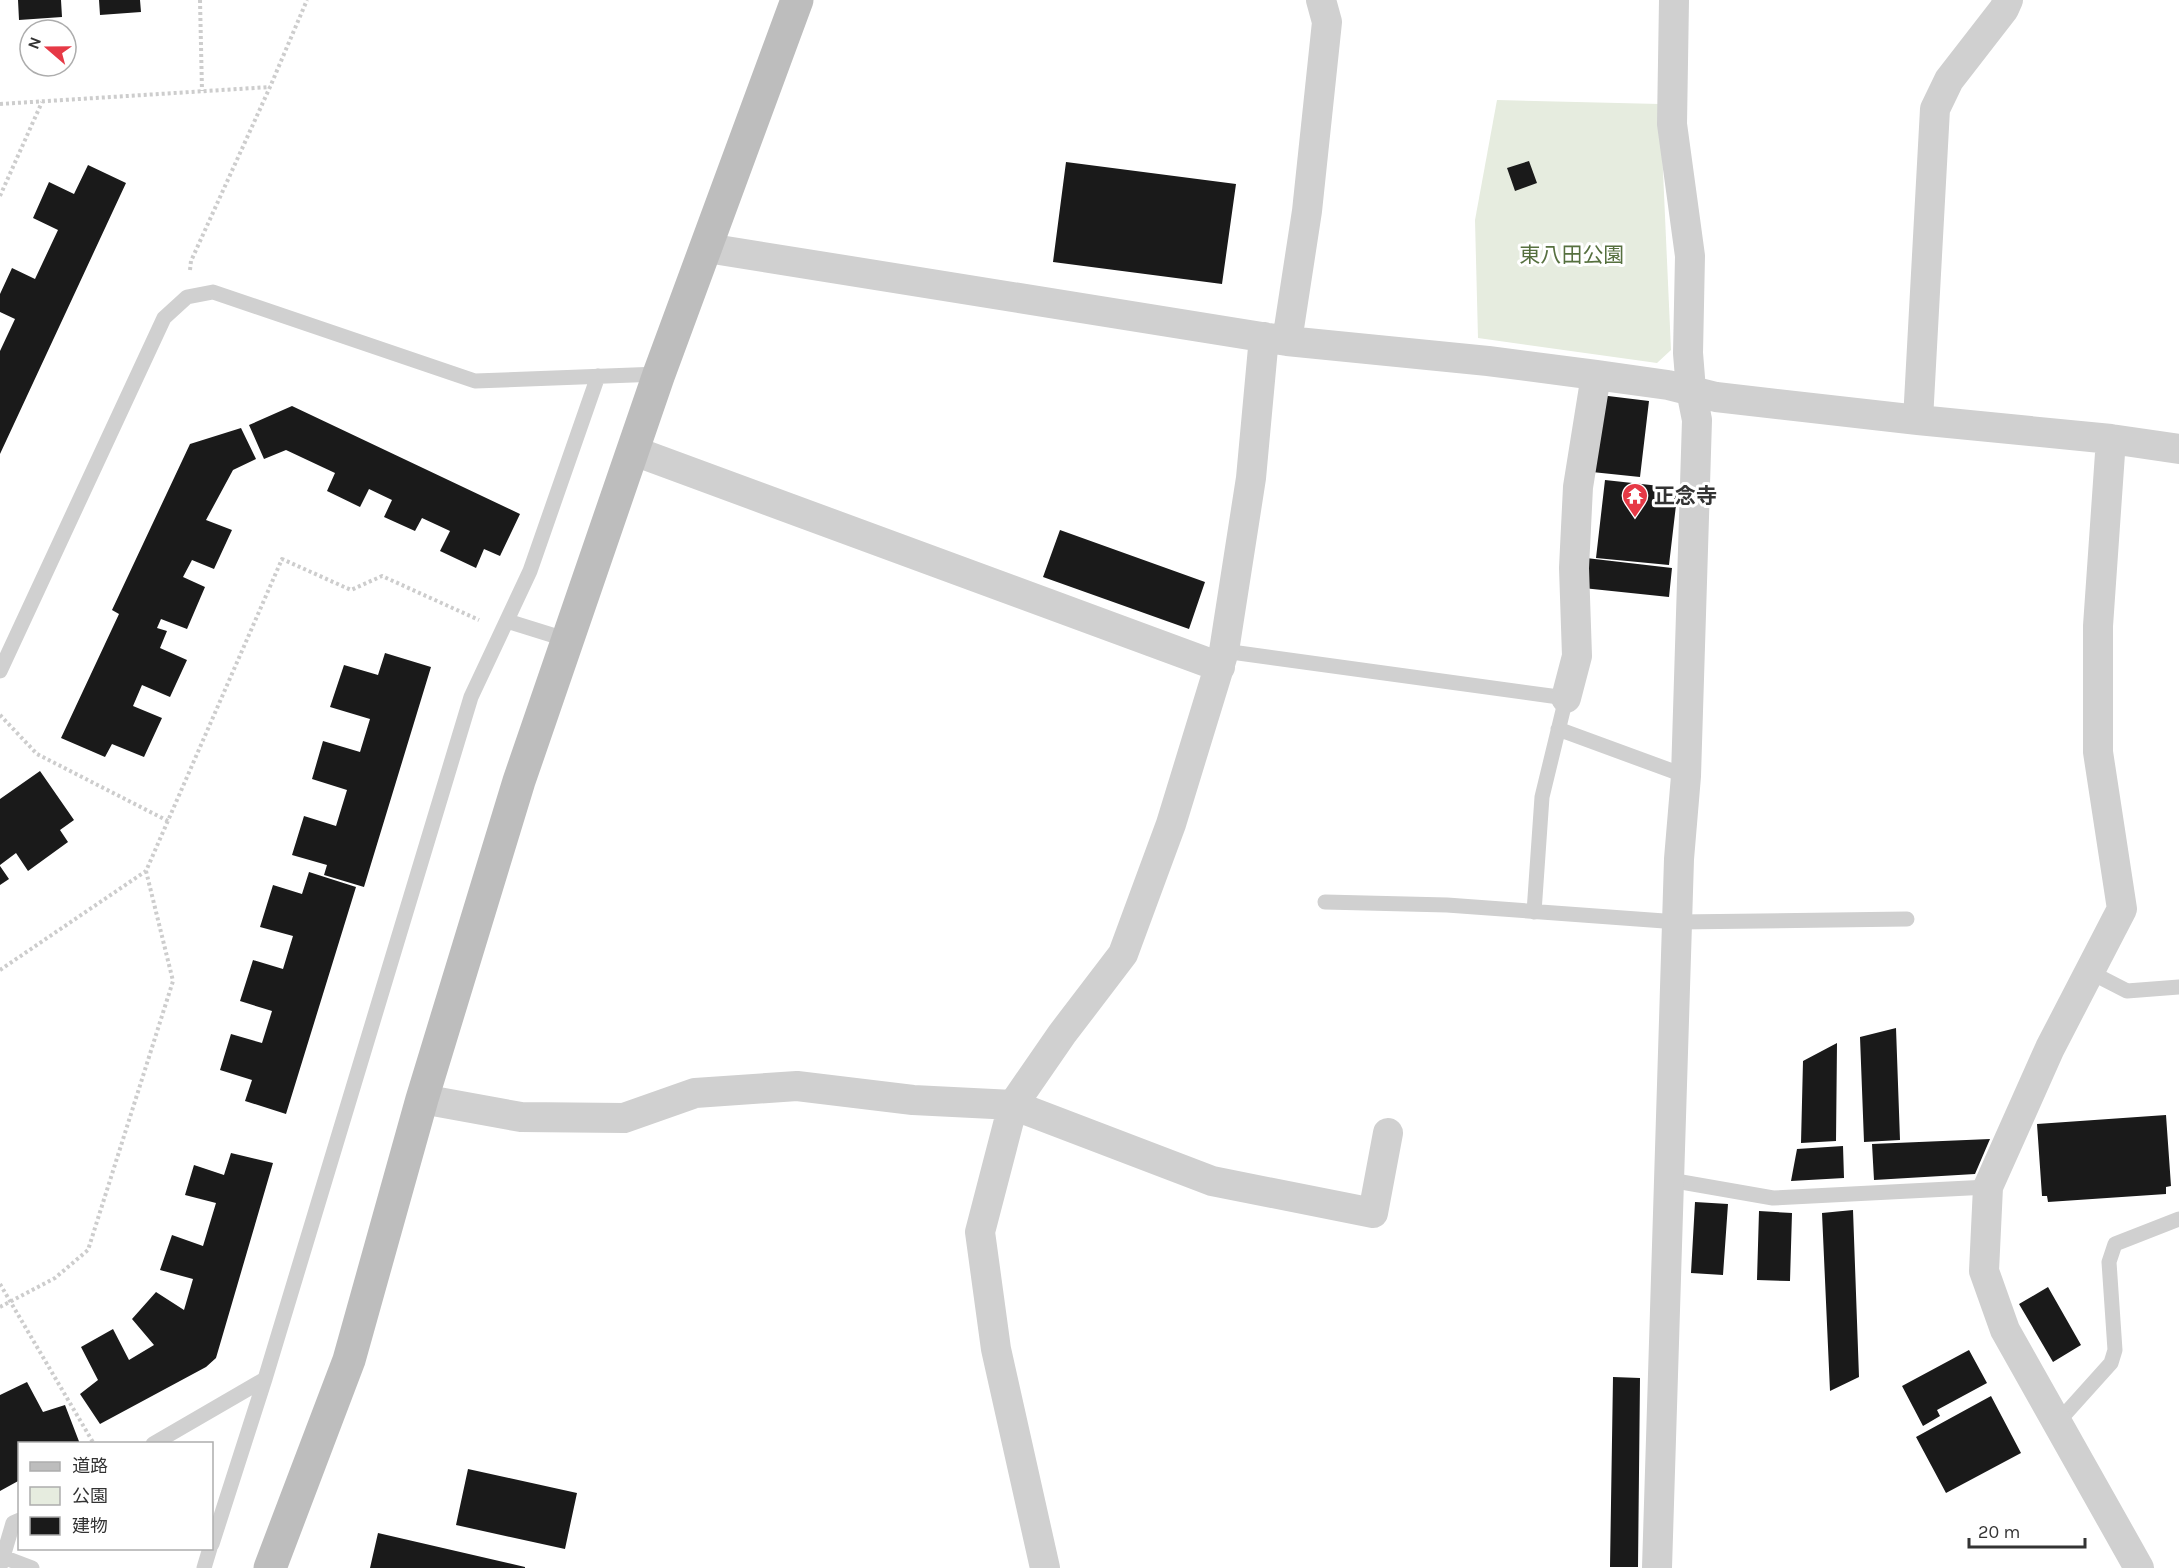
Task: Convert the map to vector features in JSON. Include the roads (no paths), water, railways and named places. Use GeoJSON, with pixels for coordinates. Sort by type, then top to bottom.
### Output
{"type":"FeatureCollection","features":[{"type":"Feature","properties":{"kind":"street"},"geometry":{"type":"LineString","coordinates":[[270,1568],[349,1360],[422,1099],[519,781],[659,375],[797,0]]}},
{"type":"Feature","properties":{"kind":"street"},"geometry":{"type":"LineString","coordinates":[[1045,1568],[996,1349],[980,1233],[1012,1105],[1123,954],[1171,824],[1222,659],[1275,339],[1307,211],[1328,21],[1322,0]]}},
{"type":"Feature","properties":{"kind":"street"},"geometry":{"type":"LineString","coordinates":[[1657,1568],[1679,859],[1686,776],[1697,420],[1691,390],[1688,353],[1690,256],[1672,124],[1674,0]]}},
{"type":"Feature","properties":{"kind":"street"},"geometry":{"type":"LineString","coordinates":[[1918,420],[1935,109],[1948,80],[2004,9],[2008,0]]}},
{"type":"Feature","properties":{"kind":"street"},"geometry":{"type":"LineString","coordinates":[[706,248],[1275,339],[1596,375],[1668,385],[1716,397],[2111,439],[2179,449]]}},
{"type":"Feature","properties":{"kind":"street"},"geometry":{"type":"LineString","coordinates":[[1566,698],[1577,656],[1575,568],[1578,488],[1596,375]]}},
{"type":"Feature","properties":{"kind":"street"},"geometry":{"type":"LineString","coordinates":[[2111,439],[2098,626],[2098,752],[2122,909],[2050,1048],[1988,1187],[1984,1271],[2005,1330],[2139,1568]]}},
{"type":"Feature","properties":{"kind":"street"},"geometry":{"type":"LineString","coordinates":[[634,451],[1222,659]]}},
{"type":"Feature","properties":{"kind":"street"},"geometry":{"type":"LineString","coordinates":[[422,1099],[521,1117],[624,1118],[695,1093],[797,1086],[913,1100],[1012,1105],[1212,1181],[1373,1213],[1388,1133]]}},
{"type":"Feature","properties":{"kind":"lane"},"geometry":{"type":"LineString","coordinates":[[0,672],[164,318],[187,297],[213,292],[475,381],[659,375]]}},
{"type":"Feature","properties":{"kind":"lane"},"geometry":{"type":"LineString","coordinates":[[213,1541],[265,1379],[471,697],[530,571],[598,376]]}},
{"type":"Feature","properties":{"kind":"lane"},"geometry":{"type":"LineString","coordinates":[[505,626],[568,640]]}},
{"type":"Feature","properties":{"kind":"lane"},"geometry":{"type":"LineString","coordinates":[[1222,659],[1566,698],[1542,797],[1534,912]]}},
{"type":"Feature","properties":{"kind":"lane"},"geometry":{"type":"LineString","coordinates":[[1558,729],[1686,776]]}},
{"type":"Feature","properties":{"kind":"lane"},"geometry":{"type":"LineString","coordinates":[[1325,902],[1383,902],[1678,922],[1907,919]]}},
{"type":"Feature","properties":{"kind":"lane"},"geometry":{"type":"LineString","coordinates":[[2090,972],[2127,991],[2179,987]]}},
{"type":"Feature","properties":{"kind":"lane"},"geometry":{"type":"LineString","coordinates":[[1670,1180],[1773,1198],[1988,1187]]}},
{"type":"Feature","properties":{"kind":"lane"},"geometry":{"type":"LineString","coordinates":[[2057,1423],[2111,1363],[2113,1357],[2115,1350],[2109,1262],[2115,1244],[2179,1219]]}},
{"type":"Feature","properties":{"kind":"lane"},"geometry":{"type":"LineString","coordinates":[[155,1442],[265,1379]]}},
{"type":"Feature","properties":{"kind":"lane"},"geometry":{"type":"LineString","coordinates":[[18,1521],[14,1523],[2,1562],[33,1568]]}},
{"type":"Feature","properties":{"kind":"lane"},"geometry":{"type":"LineString","coordinates":[[204,1568],[209,1550]]}},
{"type":"Feature","properties":{"kind":"place","name":"正念寺"},"geometry":{"type":"Point","coordinates":[1635,519]}},
{"type":"Feature","properties":{"kind":"park label","name":"東八田公園"},"geometry":{"type":"Point","coordinates":[1572,255]}}]}
